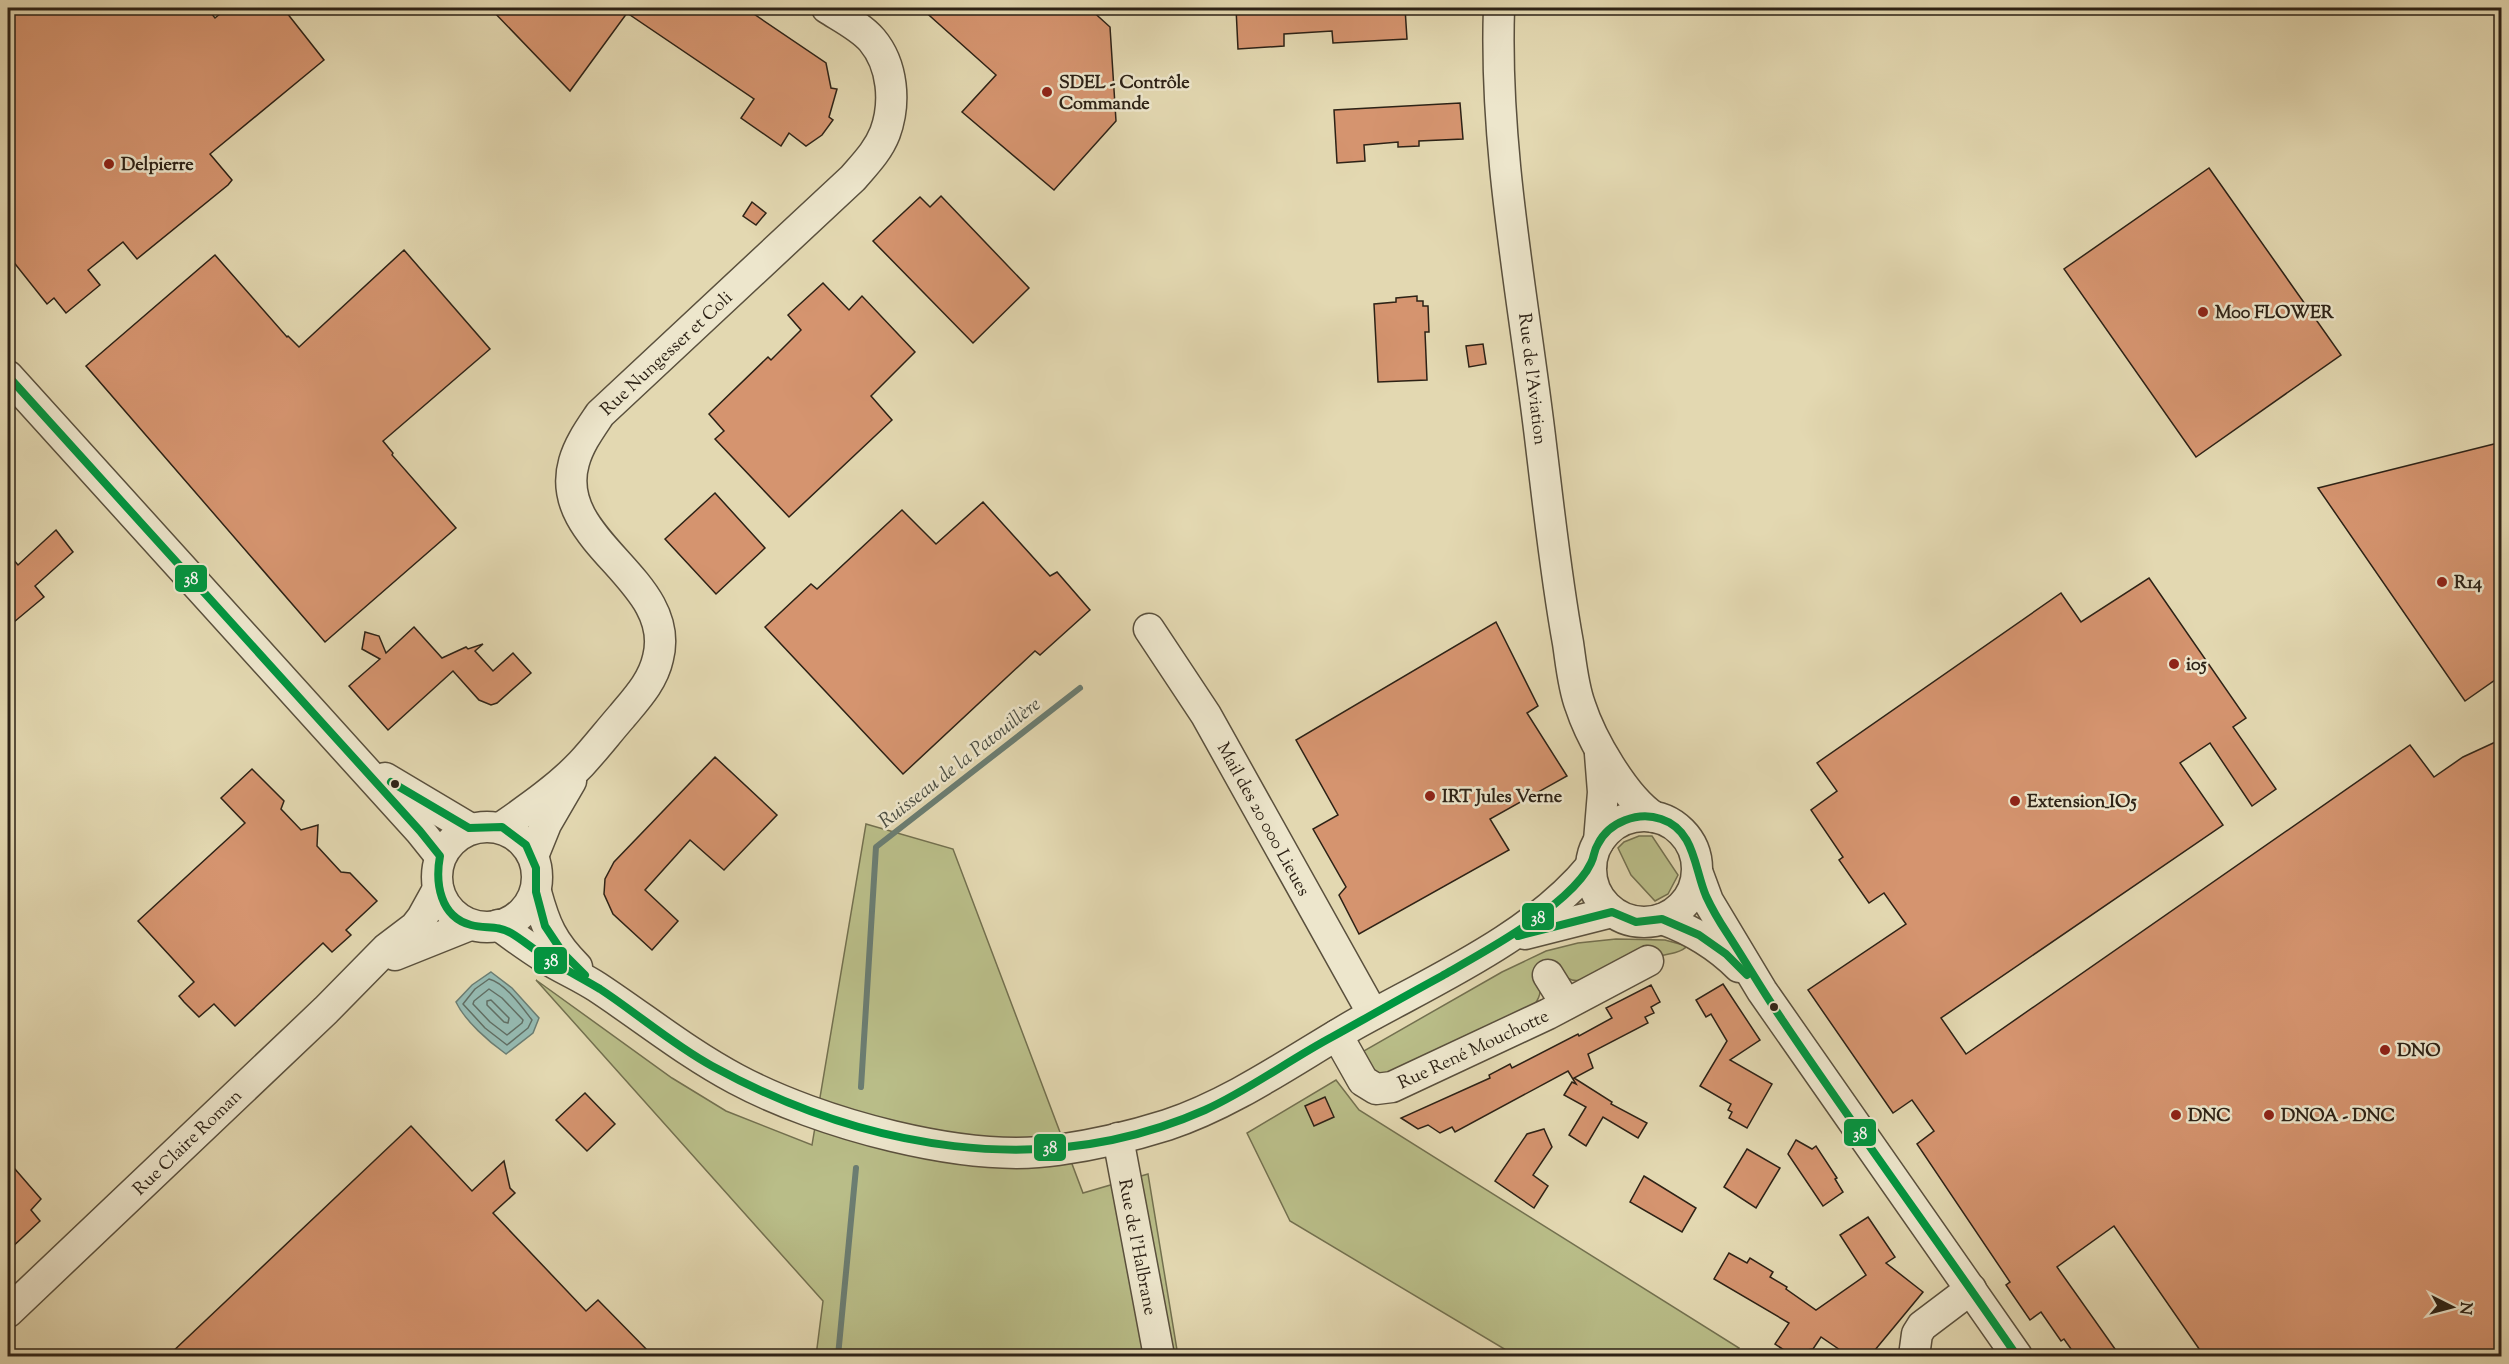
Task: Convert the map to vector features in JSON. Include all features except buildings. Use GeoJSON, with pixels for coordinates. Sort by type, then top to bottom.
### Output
{"type":"FeatureCollection","features":[{"type":"Feature","properties":{"kind":"street","name":"Rue Nungesser et Coli"},"geometry":{"type":"LineString","coordinates":[[533,856],[546,824],[580,765],[647,685],[659,657],[660,638],[649,604],[588,527],[577,506],[571,484],[573,463],[583,439],[600,414],[853,178],[872,157],[885,133],[891,106],[891,79],[883,57],[872,39],[827,8]]}},
{"type":"Feature","properties":{"kind":"street","name":"Rue de l'Aviation"},"geometry":{"type":"LineString","coordinates":[[1499,8],[1499,69],[1505,168],[1535,391],[1557,582],[1579,703],[1617,778],[1641,808],[1654,816]]}},
{"type":"Feature","properties":{"kind":"street"},"geometry":{"type":"LineString","coordinates":[[8,376],[441,856]]}},
{"type":"Feature","properties":{"kind":"street","name":"Mail des 20 000 Lieues"},"geometry":{"type":"LineString","coordinates":[[1149,629],[1206,715],[1373,1014]]}},
{"type":"Feature","properties":{"kind":"street","name":"Rue de l'Aviation"},"geometry":{"type":"LineString","coordinates":[[1595,853],[1603,792],[1599,745]]}},
{"type":"Feature","properties":{"kind":"street"},"geometry":{"type":"LineString","coordinates":[[359,763],[469,828]]}},
{"type":"Feature","properties":{"kind":"street","name":"Rue Nungesser et Coli"},"geometry":{"type":"LineString","coordinates":[[502,827],[580,765]]}},
{"type":"Feature","properties":{"kind":"street"},"geometry":{"type":"LineString","coordinates":[[596,986],[563,953],[545,926],[536,892],[536,868],[533,856],[526,845],[502,827],[469,828],[451,840],[441,856],[436,876],[438,889],[449,910],[484,925],[596,986],[675,1043],[736,1079],[782,1101],[850,1125],[894,1136],[986,1151],[1057,1151],[1166,1125],[1203,1111],[1244,1090],[1373,1014],[1508,939],[1562,898],[1611,828],[1627,819],[1654,816],[1671,823],[1685,835],[1695,853],[1698,874],[1708,901],[1762,991],[2017,1356]]}},
{"type":"Feature","properties":{"kind":"street"},"geometry":{"type":"LineString","coordinates":[[1595,853],[1596,891],[1612,912],[1636,922],[1662,920],[1672,915],[1687,902],[1698,874]]}},
{"type":"Feature","properties":{"kind":"street","name":"Rue Claire Roman"},"geometry":{"type":"LineString","coordinates":[[8,1312],[386,949],[415,927],[438,889]]}},
{"type":"Feature","properties":{"kind":"street"},"geometry":{"type":"LineString","coordinates":[[484,925],[508,922],[527,908],[536,892]]}},
{"type":"Feature","properties":{"kind":"street"},"geometry":{"type":"LineString","coordinates":[[1508,939],[1612,912]]}},
{"type":"Feature","properties":{"kind":"street"},"geometry":{"type":"LineString","coordinates":[[1662,920],[1699,935],[1726,954],[1762,991]]}},
{"type":"Feature","properties":{"kind":"street","name":"Rue Claire Roman"},"geometry":{"type":"LineString","coordinates":[[366,970],[407,949],[484,925]]}},
{"type":"Feature","properties":{"kind":"street","name":"Rue René Mouchotte"},"geometry":{"type":"LineString","coordinates":[[1337,1035],[1363,1081],[1376,1089],[1384,1089],[1566,1004],[1648,961]]}},
{"type":"Feature","properties":{"kind":"street","name":"Rue René Mouchotte"},"geometry":{"type":"LineString","coordinates":[[1548,975],[1566,1004]]}},
{"type":"Feature","properties":{"kind":"street","name":"Rue de l'Halbrane"},"geometry":{"type":"LineString","coordinates":[[1118,1138],[1159,1356]]}},
{"type":"Feature","properties":{"kind":"street"},"geometry":{"type":"LineString","coordinates":[[1914,1356],[1917,1334],[1922,1326],[1971,1289]]}},
{"type":"Feature","properties":{"kind":"green space"},"geometry":{"type":"Polygon","coordinates":[[[866,824],[953,849],[1083,1193],[1148,1174],[1178,1356],[816,1356],[823,1301],[536,980],[672,1078],[726,1111],[812,1145],[866,824]]]}},
{"type":"Feature","properties":{"kind":"green space"},"geometry":{"type":"Polygon","coordinates":[[[1639,836],[1652,836],[1678,875],[1668,894],[1655,901],[1631,875],[1618,848],[1624,842],[1639,836]]]}},
{"type":"Feature","properties":{"kind":"green space"},"geometry":{"type":"Polygon","coordinates":[[[1616,939],[1665,940],[1687,946],[1679,951],[1644,959],[1587,979],[1572,980],[1566,977],[1553,961],[1535,970],[1540,992],[1534,1005],[1384,1079],[1355,1056],[1502,972],[1546,951],[1578,943],[1616,939]]]}},
{"type":"Feature","properties":{"kind":"green space"},"geometry":{"type":"Polygon","coordinates":[[[1336,1080],[1359,1110],[1739,1348],[1734,1356],[1516,1356],[1290,1221],[1247,1133],[1336,1080]]]}},
{"type":"Feature","properties":{"kind":"water"},"geometry":{"type":"Polygon","coordinates":[[[491,972],[512,988],[539,1018],[533,1033],[506,1054],[478,1031],[456,1002],[472,985],[491,972]]]}},
{"type":"Feature","properties":{"kind":"waterway","name":"Ruisseau de la Patouillère"},"geometry":{"type":"LineString","coordinates":[[861,1087],[876,847],[1080,688]]}},
{"type":"Feature","properties":{"kind":"waterway","name":"Ruisseau de la Patouillère"},"geometry":{"type":"LineString","coordinates":[[838,1356],[856,1168]]}},
{"type":"Feature","properties":{"kind":"transit line","name":"38"},"geometry":{"type":"LineString","coordinates":[[8,376],[420,831],[440,856],[439,888],[446,907],[452,915],[471,925],[501,929],[511,933],[552,961],[600,989],[712,1066],[770,1095],[830,1118],[892,1135],[954,1146],[1018,1150],[1081,1145],[1143,1132],[1205,1110],[1490,949],[1521,929],[1550,908],[1575,885],[1589,868],[1596,847],[1603,836],[1617,824],[1643,816],[1661,819],[1672,824],[1681,832],[1692,851],[1702,885],[1713,910],[1768,999],[2017,1356]]}},
{"type":"Feature","properties":{"kind":"transit line","name":"38"},"geometry":{"type":"LineString","coordinates":[[391,782],[469,828],[502,827],[526,845],[536,868],[536,892],[545,926],[563,953],[585,975]]}},
{"type":"Feature","properties":{"kind":"transit line","name":"38"},"geometry":{"type":"LineString","coordinates":[[1518,936],[1612,912],[1636,922],[1662,919],[1699,935],[1726,954],[1747,975]]}},
{"type":"Feature","properties":{"kind":"place","name":"SDEL - Contrôle Commande"},"geometry":{"type":"Point","coordinates":[1047,92]}},
{"type":"Feature","properties":{"kind":"place","name":"Delpierre"},"geometry":{"type":"Point","coordinates":[109,164]}},
{"type":"Feature","properties":{"kind":"place","name":"M00 FLOWER"},"geometry":{"type":"Point","coordinates":[2203,312]}},
{"type":"Feature","properties":{"kind":"place","name":"R14"},"geometry":{"type":"Point","coordinates":[2442,582]}},
{"type":"Feature","properties":{"kind":"place","name":"i05"},"geometry":{"type":"Point","coordinates":[2174,664]}},
{"type":"Feature","properties":{"kind":"place","name":"IRT Jules Verne"},"geometry":{"type":"Point","coordinates":[1430,796]}},
{"type":"Feature","properties":{"kind":"place","name":"Extension_IO5"},"geometry":{"type":"Point","coordinates":[2015,801]}},
{"type":"Feature","properties":{"kind":"place","name":"DNO"},"geometry":{"type":"Point","coordinates":[2385,1050]}},
{"type":"Feature","properties":{"kind":"place","name":"DNC"},"geometry":{"type":"Point","coordinates":[2176,1115]}},
{"type":"Feature","properties":{"kind":"place","name":"DNOA - DNC"},"geometry":{"type":"Point","coordinates":[2269,1115]}}]}
